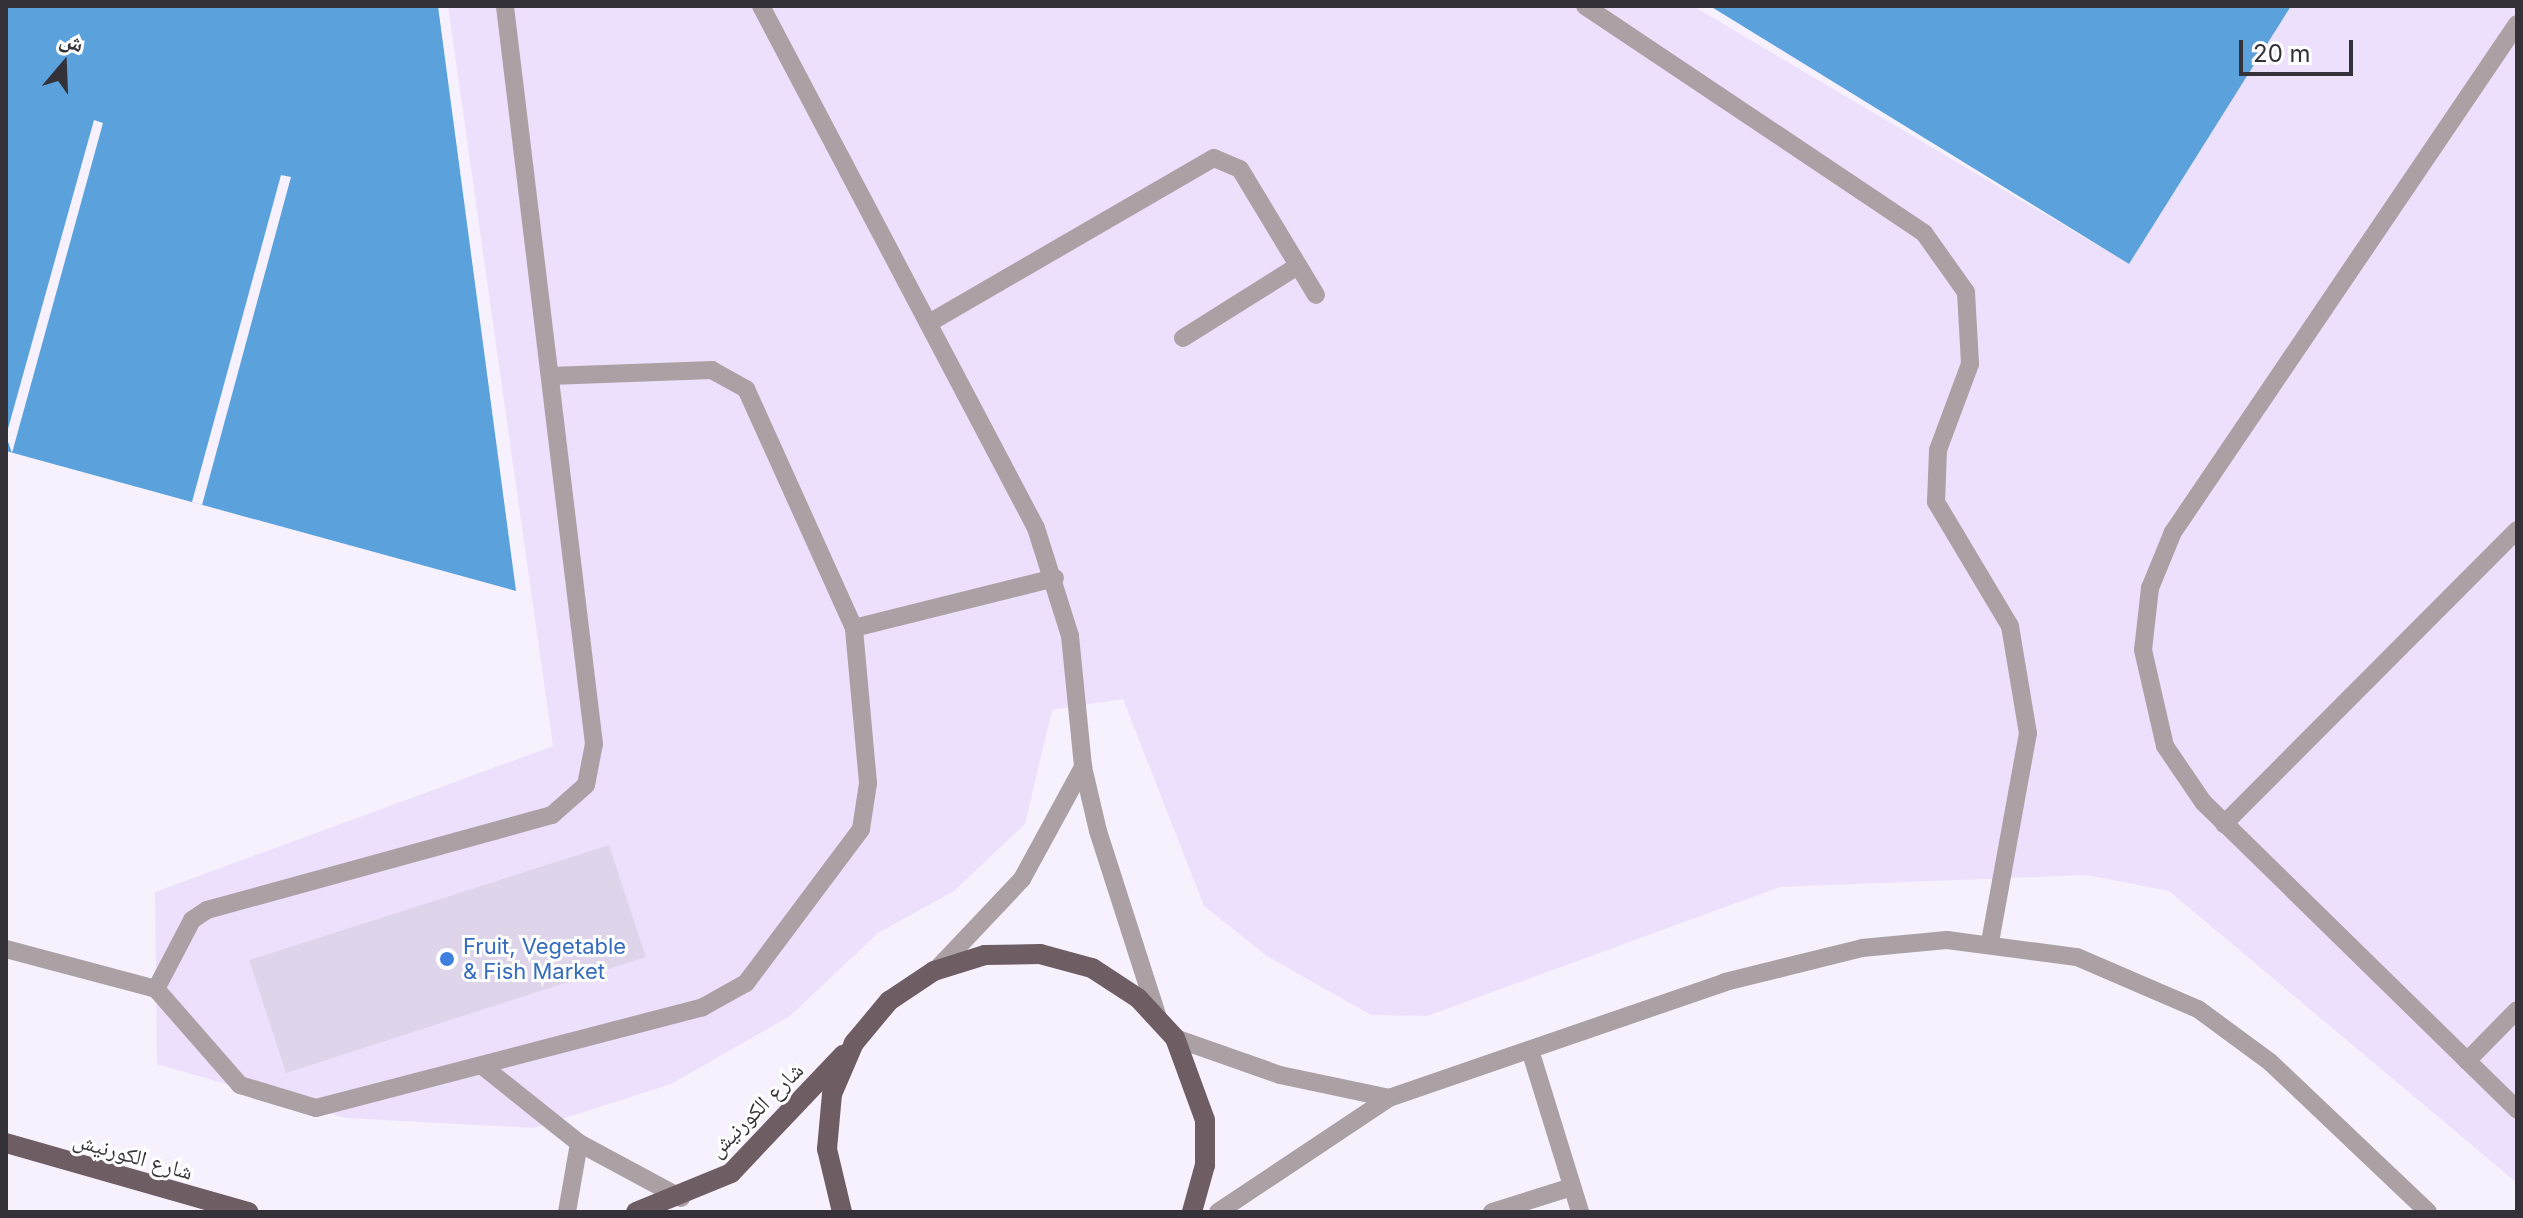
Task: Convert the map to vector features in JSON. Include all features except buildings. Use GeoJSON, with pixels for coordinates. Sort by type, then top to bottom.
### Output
{"type":"FeatureCollection","features":[{"type":"Feature","properties":{"kind":"main road"},"geometry":{"type":"LineString","coordinates":[[842,1212],[827,1149],[832,1094],[854,1043],[889,1001],[934,971],[985,955],[1040,954],[1092,968],[1158,1018],[1175,1038],[1205,1120],[1205,1165],[1192,1212]]}},
{"type":"Feature","properties":{"kind":"main road","name":"شارع الكورنيش"},"geometry":{"type":"LineString","coordinates":[[636,1212],[681,1198],[731,1173],[854,1043]]}},
{"type":"Feature","properties":{"kind":"main road","name":"شارع الكورنيش"},"geometry":{"type":"LineString","coordinates":[[6,1143],[248,1212]]}},
{"type":"Feature","properties":{"kind":"lane"},"geometry":{"type":"LineString","coordinates":[[156,989],[192,920],[207,910],[552,815],[586,785],[594,744],[505,6]]}},
{"type":"Feature","properties":{"kind":"lane"},"geometry":{"type":"LineString","coordinates":[[761,6],[1014,478],[1055,578],[1081,701],[1083,767],[1158,1018]]}},
{"type":"Feature","properties":{"kind":"lane"},"geometry":{"type":"LineString","coordinates":[[1585,6],[1924,233],[1966,292],[1970,364],[1938,450],[1936,502],[2010,626],[2028,709],[2025,770],[1990,942]]}},
{"type":"Feature","properties":{"kind":"lane"},"geometry":{"type":"LineString","coordinates":[[2517,24],[2160,559],[2144,635],[2153,714],[2182,776],[2224,824],[2517,1110]]}},
{"type":"Feature","properties":{"kind":"lane"},"geometry":{"type":"LineString","coordinates":[[929,323],[1202,160],[1240,169],[1316,295]]}},
{"type":"Feature","properties":{"kind":"lane"},"geometry":{"type":"LineString","coordinates":[[1183,338],[1298,266]]}},
{"type":"Feature","properties":{"kind":"lane"},"geometry":{"type":"LineString","coordinates":[[6,949],[156,989],[240,1085],[266,1099],[343,1107],[703,1007],[746,983],[861,829],[868,793],[854,628],[746,389],[712,370],[550,376]]}},
{"type":"Feature","properties":{"kind":"lane"},"geometry":{"type":"LineString","coordinates":[[2224,824],[2517,530]]}},
{"type":"Feature","properties":{"kind":"lane"},"geometry":{"type":"LineString","coordinates":[[854,628],[1055,578]]}},
{"type":"Feature","properties":{"kind":"lane"},"geometry":{"type":"LineString","coordinates":[[934,971],[1022,879],[1083,767]]}},
{"type":"Feature","properties":{"kind":"lane"},"geometry":{"type":"LineString","coordinates":[[1218,1212],[1389,1098],[1725,982],[1862,948],[1990,942],[2077,957],[2198,1009],[2270,1062],[2428,1212]]}},
{"type":"Feature","properties":{"kind":"lane"},"geometry":{"type":"LineString","coordinates":[[2467,1061],[2517,1010]]}},
{"type":"Feature","properties":{"kind":"lane"},"geometry":{"type":"LineString","coordinates":[[1175,1038],[1280,1075],[1389,1098]]}},
{"type":"Feature","properties":{"kind":"lane"},"geometry":{"type":"LineString","coordinates":[[1530,1050],[1580,1212]]}},
{"type":"Feature","properties":{"kind":"lane"},"geometry":{"type":"LineString","coordinates":[[485,1068],[579,1143],[681,1198]]}},
{"type":"Feature","properties":{"kind":"lane"},"geometry":{"type":"LineString","coordinates":[[567,1212],[579,1143]]}},
{"type":"Feature","properties":{"kind":"lane"},"geometry":{"type":"LineString","coordinates":[[1492,1212],[1572,1187]]}},
{"type":"Feature","properties":{"kind":"shaded area"},"geometry":{"type":"Polygon","coordinates":[[[448,6],[1693,6],[2129,264],[2291,6],[2517,6],[2517,1183],[2169,891],[2087,875],[1780,887],[1427,1016],[1371,1015],[1267,956],[1204,906],[1123,699],[1052,710],[1025,824],[954,891],[878,933],[790,1016],[671,1084],[534,1128],[345,1118],[157,1064],[155,892],[553,746],[448,6]]]}},
{"type":"Feature","properties":{"kind":"water"},"geometry":{"type":"Polygon","coordinates":[[[6,6],[438,6],[516,591],[6,451],[6,6]]]}},
{"type":"Feature","properties":{"kind":"water"},"geometry":{"type":"Polygon","coordinates":[[[1710,6],[2291,6],[2129,264],[1710,6]]]}},
{"type":"Feature","properties":{"kind":"pier"},"geometry":{"type":"Polygon","coordinates":[[[94,120],[103,123],[12,453],[6,436],[94,120]]]}},
{"type":"Feature","properties":{"kind":"pier"},"geometry":{"type":"Polygon","coordinates":[[[281,175],[291,177],[202,505],[192,502],[281,175]]]}},
{"type":"Feature","properties":{"kind":"place","name":"Fruit, Vegetable & Fish Market"},"geometry":{"type":"Point","coordinates":[447,959]}}]}
